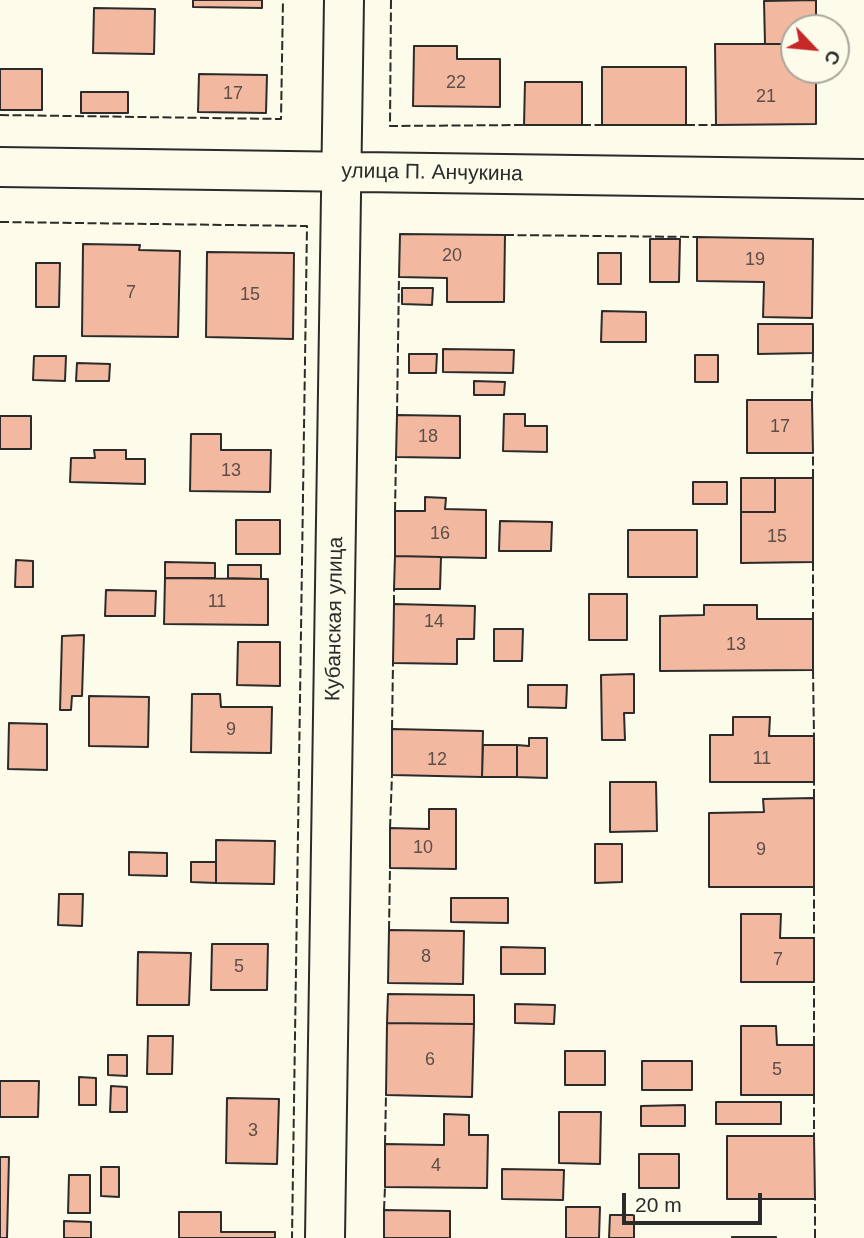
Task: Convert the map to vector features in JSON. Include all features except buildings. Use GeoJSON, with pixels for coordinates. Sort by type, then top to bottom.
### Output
{"type":"FeatureCollection","features":[{"type":"Feature","properties":{"kind":"street","name":"Кубанская улица"},"geometry":{"type":"LineString","coordinates":[[325,1238],[344,0]]}},
{"type":"Feature","properties":{"kind":"street","name":"улица П. Анчукина"},"geometry":{"type":"LineString","coordinates":[[0,167],[864,179]]}},
{"type":"Feature","properties":{"kind":"fence"},"geometry":{"type":"LineString","coordinates":[[0,115],[281,119],[283,0]]}},
{"type":"Feature","properties":{"kind":"fence"},"geometry":{"type":"LineString","coordinates":[[391,0],[390,126],[524,125]]}},
{"type":"Feature","properties":{"kind":"fence"},"geometry":{"type":"LineString","coordinates":[[582,125],[602,125]]}},
{"type":"Feature","properties":{"kind":"fence"},"geometry":{"type":"LineString","coordinates":[[686,125],[716,125]]}},
{"type":"Feature","properties":{"kind":"fence"},"geometry":{"type":"LineString","coordinates":[[0,222],[307,226],[292,1238]]}},
{"type":"Feature","properties":{"kind":"fence"},"geometry":{"type":"LineString","coordinates":[[505,235],[697,237]]}},
{"type":"Feature","properties":{"kind":"fence"},"geometry":{"type":"LineString","coordinates":[[397,415],[399,277]]}},
{"type":"Feature","properties":{"kind":"fence"},"geometry":{"type":"LineString","coordinates":[[812,400],[813,353]]}},
{"type":"Feature","properties":{"kind":"fence"},"geometry":{"type":"LineString","coordinates":[[813,453],[813,478]]}},
{"type":"Feature","properties":{"kind":"fence"},"geometry":{"type":"LineString","coordinates":[[395,511],[396,457]]}},
{"type":"Feature","properties":{"kind":"fence"},"geometry":{"type":"LineString","coordinates":[[813,562],[813,619]]}},
{"type":"Feature","properties":{"kind":"fence"},"geometry":{"type":"LineString","coordinates":[[394,589],[394,604]]}},
{"type":"Feature","properties":{"kind":"fence"},"geometry":{"type":"LineString","coordinates":[[392,729],[393,663]]}},
{"type":"Feature","properties":{"kind":"fence"},"geometry":{"type":"LineString","coordinates":[[813,670],[814,736]]}},
{"type":"Feature","properties":{"kind":"fence"},"geometry":{"type":"LineString","coordinates":[[390,828],[392,775]]}},
{"type":"Feature","properties":{"kind":"fence"},"geometry":{"type":"LineString","coordinates":[[814,782],[814,798]]}},
{"type":"Feature","properties":{"kind":"fence"},"geometry":{"type":"LineString","coordinates":[[389,930],[390,868]]}},
{"type":"Feature","properties":{"kind":"fence"},"geometry":{"type":"LineString","coordinates":[[814,887],[814,938]]}},
{"type":"Feature","properties":{"kind":"fence"},"geometry":{"type":"LineString","coordinates":[[814,982],[814,1045]]}},
{"type":"Feature","properties":{"kind":"fence"},"geometry":{"type":"LineString","coordinates":[[385,1144],[386,1095]]}},
{"type":"Feature","properties":{"kind":"fence"},"geometry":{"type":"LineString","coordinates":[[814,1095],[814,1136]]}},
{"type":"Feature","properties":{"kind":"fence"},"geometry":{"type":"LineString","coordinates":[[384,1210],[385,1187]]}},
{"type":"Feature","properties":{"kind":"fence"},"geometry":{"type":"LineString","coordinates":[[815,1199],[815,1238]]}}]}
